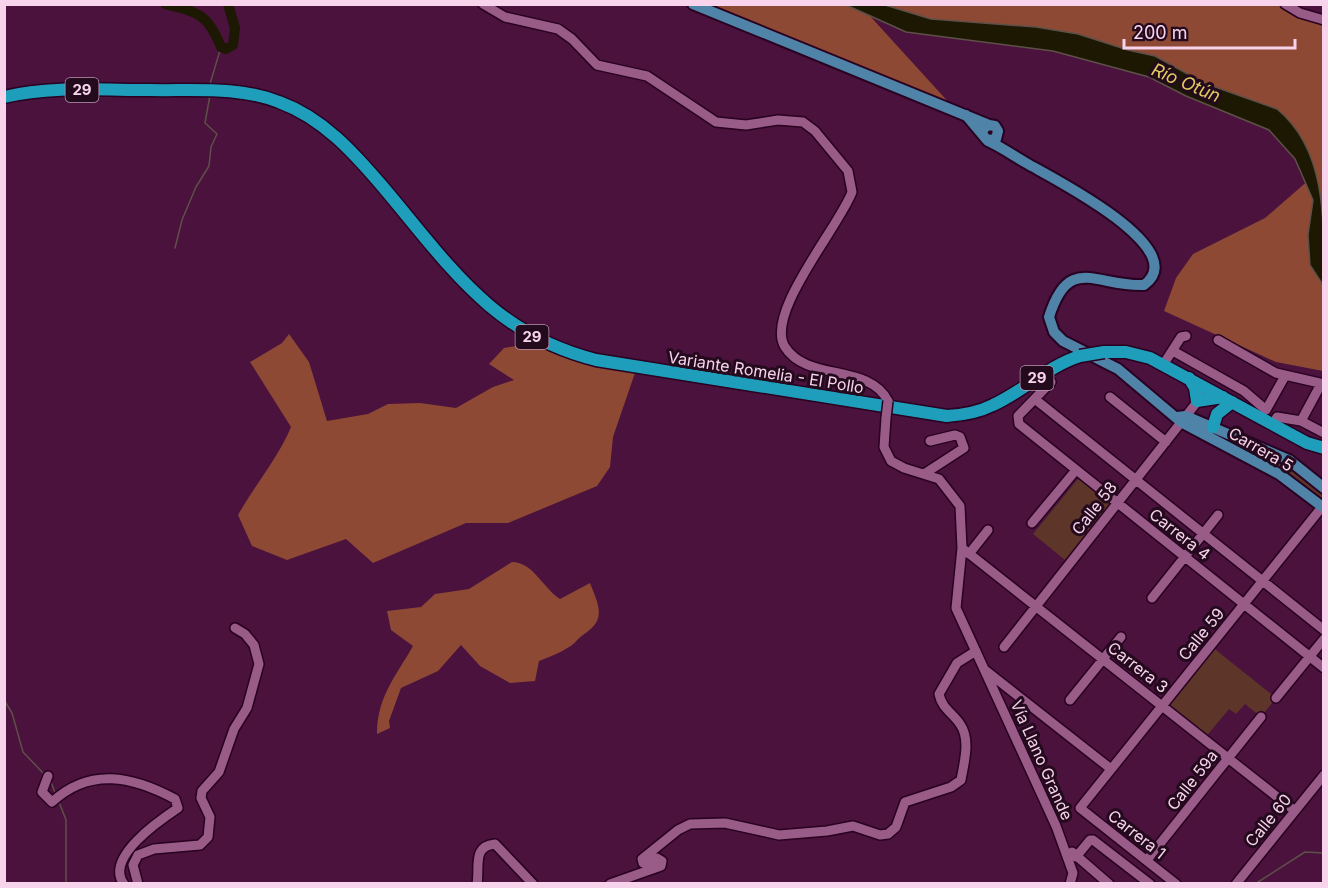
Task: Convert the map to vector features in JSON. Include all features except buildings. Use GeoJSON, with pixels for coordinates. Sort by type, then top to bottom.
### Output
{"type":"FeatureCollection","features":[{"type":"Feature","properties":{"kind":"highway","name":"Variante Romelia - El Pollo"},"geometry":{"type":"LineString","coordinates":[[4,97],[42,91],[216,90],[266,97],[302,112],[342,142],[465,282],[498,315],[532,337],[569,353],[687,376],[947,417],[977,412],[995,405],[1061,363],[1080,356],[1104,352],[1138,354],[1163,364],[1228,399],[1275,420],[1307,443],[1323,448]]}},
{"type":"Feature","properties":{"kind":"highway"},"geometry":{"type":"LineString","coordinates":[[1188,377],[1195,388],[1197,401],[1228,399]]}},
{"type":"Feature","properties":{"kind":"highway"},"geometry":{"type":"LineString","coordinates":[[1213,427],[1217,414],[1228,399]]}},
{"type":"Feature","properties":{"kind":"main road"},"geometry":{"type":"LineString","coordinates":[[693,4],[966,115],[1008,150],[1088,197],[1119,220],[1152,254],[1154,273],[1152,280],[1144,285],[1084,278],[1070,280],[1060,288],[1049,317],[1054,332],[1064,341],[1118,369],[1181,418]]}},
{"type":"Feature","properties":{"kind":"main road"},"geometry":{"type":"LineString","coordinates":[[987,133],[996,139],[999,132],[1008,144],[1008,150]]}},
{"type":"Feature","properties":{"kind":"main road","name":"Carrera 5"},"geometry":{"type":"LineString","coordinates":[[1181,418],[1213,427],[1289,460],[1323,488]]}},
{"type":"Feature","properties":{"kind":"main road","name":"Carrera 5"},"geometry":{"type":"LineString","coordinates":[[1181,418],[1279,474],[1323,507]]}},
{"type":"Feature","properties":{"kind":"street","name":"Vía Llano Grande"},"geometry":{"type":"LineString","coordinates":[[483,4],[511,19],[558,29],[572,39],[597,65],[647,76],[716,122],[746,125],[788,119],[810,125],[848,171],[852,192],[790,299],[780,327],[780,336],[791,354],[817,369],[862,380],[884,393],[888,401],[883,440],[888,455],[904,468],[939,479],[960,506],[966,551],[956,608],[1056,826],[1073,873],[1070,884]]}},
{"type":"Feature","properties":{"kind":"street"},"geometry":{"type":"LineString","coordinates":[[1285,4],[1300,13],[1323,20]]}},
{"type":"Feature","properties":{"kind":"street"},"geometry":{"type":"LineString","coordinates":[[1163,364],[1181,338],[1186,336]]}},
{"type":"Feature","properties":{"kind":"street"},"geometry":{"type":"LineString","coordinates":[[1218,340],[1285,376],[1322,384],[1301,421]]}},
{"type":"Feature","properties":{"kind":"street"},"geometry":{"type":"LineString","coordinates":[[1173,351],[1244,391],[1275,420],[1301,421],[1323,433]]}},
{"type":"Feature","properties":{"kind":"street"},"geometry":{"type":"LineString","coordinates":[[1266,410],[1285,376]]}},
{"type":"Feature","properties":{"kind":"street"},"geometry":{"type":"LineString","coordinates":[[1051,382],[1036,400],[1323,630]]}},
{"type":"Feature","properties":{"kind":"street","name":"Calle 58"},"geometry":{"type":"LineString","coordinates":[[1004,647],[1166,442],[1181,418],[1208,388]]}},
{"type":"Feature","properties":{"kind":"street"},"geometry":{"type":"LineString","coordinates":[[1110,397],[1166,442]]}},
{"type":"Feature","properties":{"kind":"street","name":"Carrera 4"},"geometry":{"type":"LineString","coordinates":[[1036,400],[1033,399],[1018,416],[1018,424],[1323,668]]}},
{"type":"Feature","properties":{"kind":"street"},"geometry":{"type":"LineString","coordinates":[[924,474],[964,448],[960,437],[955,435],[930,441]]}},
{"type":"Feature","properties":{"kind":"street"},"geometry":{"type":"LineString","coordinates":[[1032,523],[1076,470]]}},
{"type":"Feature","properties":{"kind":"street","name":"Calle 59"},"geometry":{"type":"LineString","coordinates":[[1080,808],[1323,507]]}},
{"type":"Feature","properties":{"kind":"street"},"geometry":{"type":"LineString","coordinates":[[1152,598],[1218,515]]}},
{"type":"Feature","properties":{"kind":"street"},"geometry":{"type":"LineString","coordinates":[[966,551],[988,531]]}},
{"type":"Feature","properties":{"kind":"street","name":"Carrera 3"},"geometry":{"type":"LineString","coordinates":[[966,551],[1295,810]]}},
{"type":"Feature","properties":{"kind":"street"},"geometry":{"type":"LineString","coordinates":[[138,884],[133,866],[138,855],[154,849],[200,845],[208,837],[210,817],[201,798],[202,791],[219,772],[234,729],[247,708],[259,664],[254,645],[245,634],[235,628]]}},
{"type":"Feature","properties":{"kind":"street"},"geometry":{"type":"LineString","coordinates":[[1070,700],[1121,637]]}},
{"type":"Feature","properties":{"kind":"street"},"geometry":{"type":"LineString","coordinates":[[1276,698],[1323,639]]}},
{"type":"Feature","properties":{"kind":"street"},"geometry":{"type":"LineString","coordinates":[[610,884],[661,866],[662,861],[657,858],[643,863],[642,859],[678,830],[690,824],[725,823],[779,835],[827,831],[853,826],[880,835],[888,834],[896,827],[904,802],[951,787],[961,780],[966,748],[965,736],[960,724],[941,705],[939,694],[957,663],[976,651]]}},
{"type":"Feature","properties":{"kind":"street"},"geometry":{"type":"LineString","coordinates":[[984,669],[1111,769]]}},
{"type":"Feature","properties":{"kind":"street","name":"Calle 59a"},"geometry":{"type":"LineString","coordinates":[[1147,861],[1261,717]]}},
{"type":"Feature","properties":{"kind":"street"},"geometry":{"type":"LineString","coordinates":[[48,776],[42,792],[52,802],[66,789],[86,780],[104,779],[124,779],[150,786],[175,799],[178,808],[153,824],[131,846],[120,871],[124,884]]}},
{"type":"Feature","properties":{"kind":"street","name":"Calle 60"},"geometry":{"type":"LineString","coordinates":[[1236,884],[1323,776]]}},
{"type":"Feature","properties":{"kind":"street","name":"Carrera 1"},"geometry":{"type":"LineString","coordinates":[[1080,808],[1176,884]]}},
{"type":"Feature","properties":{"kind":"street"},"geometry":{"type":"LineString","coordinates":[[1056,826],[1076,856],[1109,884]]}},
{"type":"Feature","properties":{"kind":"street"},"geometry":{"type":"LineString","coordinates":[[1076,856],[1090,840],[1093,840],[1150,884]]}},
{"type":"Feature","properties":{"kind":"street"},"geometry":{"type":"LineString","coordinates":[[477,884],[477,858],[481,849],[486,845],[495,844],[533,884]]}},
{"type":"Feature","properties":{"kind":"shaded area"},"geometry":{"type":"Polygon","coordinates":[[[1285,4],[1323,19],[1323,258],[1321,200],[1289,123],[1162,72],[981,34],[865,5],[1285,4]]]}},
{"type":"Feature","properties":{"kind":"shaded area"},"geometry":{"type":"Polygon","coordinates":[[[693,5],[860,5],[952,106],[693,5]]]}},
{"type":"Feature","properties":{"kind":"shaded area"},"geometry":{"type":"Polygon","coordinates":[[[1310,179],[1314,200],[1308,235],[1323,284],[1323,371],[1276,362],[1164,311],[1176,278],[1193,254],[1265,218],[1310,179]]]}},
{"type":"Feature","properties":{"kind":"shaded area"},"geometry":{"type":"Polygon","coordinates":[[[289,334],[309,362],[327,421],[368,414],[388,404],[420,403],[456,408],[493,387],[514,380],[489,364],[504,348],[542,342],[637,367],[613,437],[610,467],[597,486],[508,523],[466,523],[373,563],[346,539],[287,560],[252,546],[238,515],[280,450],[291,427],[250,362],[282,343],[289,334]]]}},
{"type":"Feature","properties":{"kind":"shaded area"},"geometry":{"type":"Polygon","coordinates":[[[1186,416],[1258,444],[1323,488],[1323,508],[1186,416]]]}},
{"type":"Feature","properties":{"kind":"shaded area"},"geometry":{"type":"Polygon","coordinates":[[[1081,475],[1117,504],[1070,564],[1033,534],[1081,475]]]}},
{"type":"Feature","properties":{"kind":"shaded area"},"geometry":{"type":"Polygon","coordinates":[[[512,562],[526,566],[560,599],[590,583],[599,612],[595,624],[571,646],[539,661],[535,681],[510,683],[480,666],[461,645],[438,671],[401,688],[389,721],[390,728],[377,734],[380,709],[384,698],[413,646],[391,630],[387,611],[421,607],[435,594],[469,589],[512,562]]]}},
{"type":"Feature","properties":{"kind":"shaded area"},"geometry":{"type":"Polygon","coordinates":[[[1211,646],[1276,698],[1261,717],[1245,704],[1236,714],[1229,709],[1204,739],[1162,706],[1211,646]]]}},
{"type":"Feature","properties":{"kind":"water","name":"Río Otún"},"geometry":{"type":"Polygon","coordinates":[[[846,5],[885,5],[931,19],[1036,27],[1078,34],[1155,56],[1204,83],[1277,109],[1294,126],[1306,146],[1314,167],[1320,190],[1322,214],[1323,285],[1310,265],[1308,235],[1313,200],[1295,159],[1269,130],[1186,96],[1149,77],[1053,51],[906,32],[846,5]]]}},
{"type":"Feature","properties":{"kind":"waterway"},"geometry":{"type":"LineString","coordinates":[[165,4],[186,9],[200,16],[211,27],[221,47],[226,49],[233,45],[235,28],[228,4]]}},
{"type":"Feature","properties":{"kind":"waterway"},"geometry":{"type":"LineString","coordinates":[[210,84],[221,47]]}},
{"type":"Feature","properties":{"kind":"waterway"},"geometry":{"type":"LineString","coordinates":[[175,248],[182,220],[196,187],[209,166],[211,147],[217,134],[205,123],[210,95]]}},
{"type":"Feature","properties":{"kind":"waterway"},"geometry":{"type":"LineString","coordinates":[[4,700],[12,713],[23,752],[44,774]]}},
{"type":"Feature","properties":{"kind":"waterway"},"geometry":{"type":"LineString","coordinates":[[51,782],[56,795]]}},
{"type":"Feature","properties":{"kind":"waterway"},"geometry":{"type":"LineString","coordinates":[[59,802],[66,820],[66,884]]}},
{"type":"Feature","properties":{"kind":"waterway"},"geometry":{"type":"LineString","coordinates":[[1255,884],[1305,852],[1324,853]]}}]}
